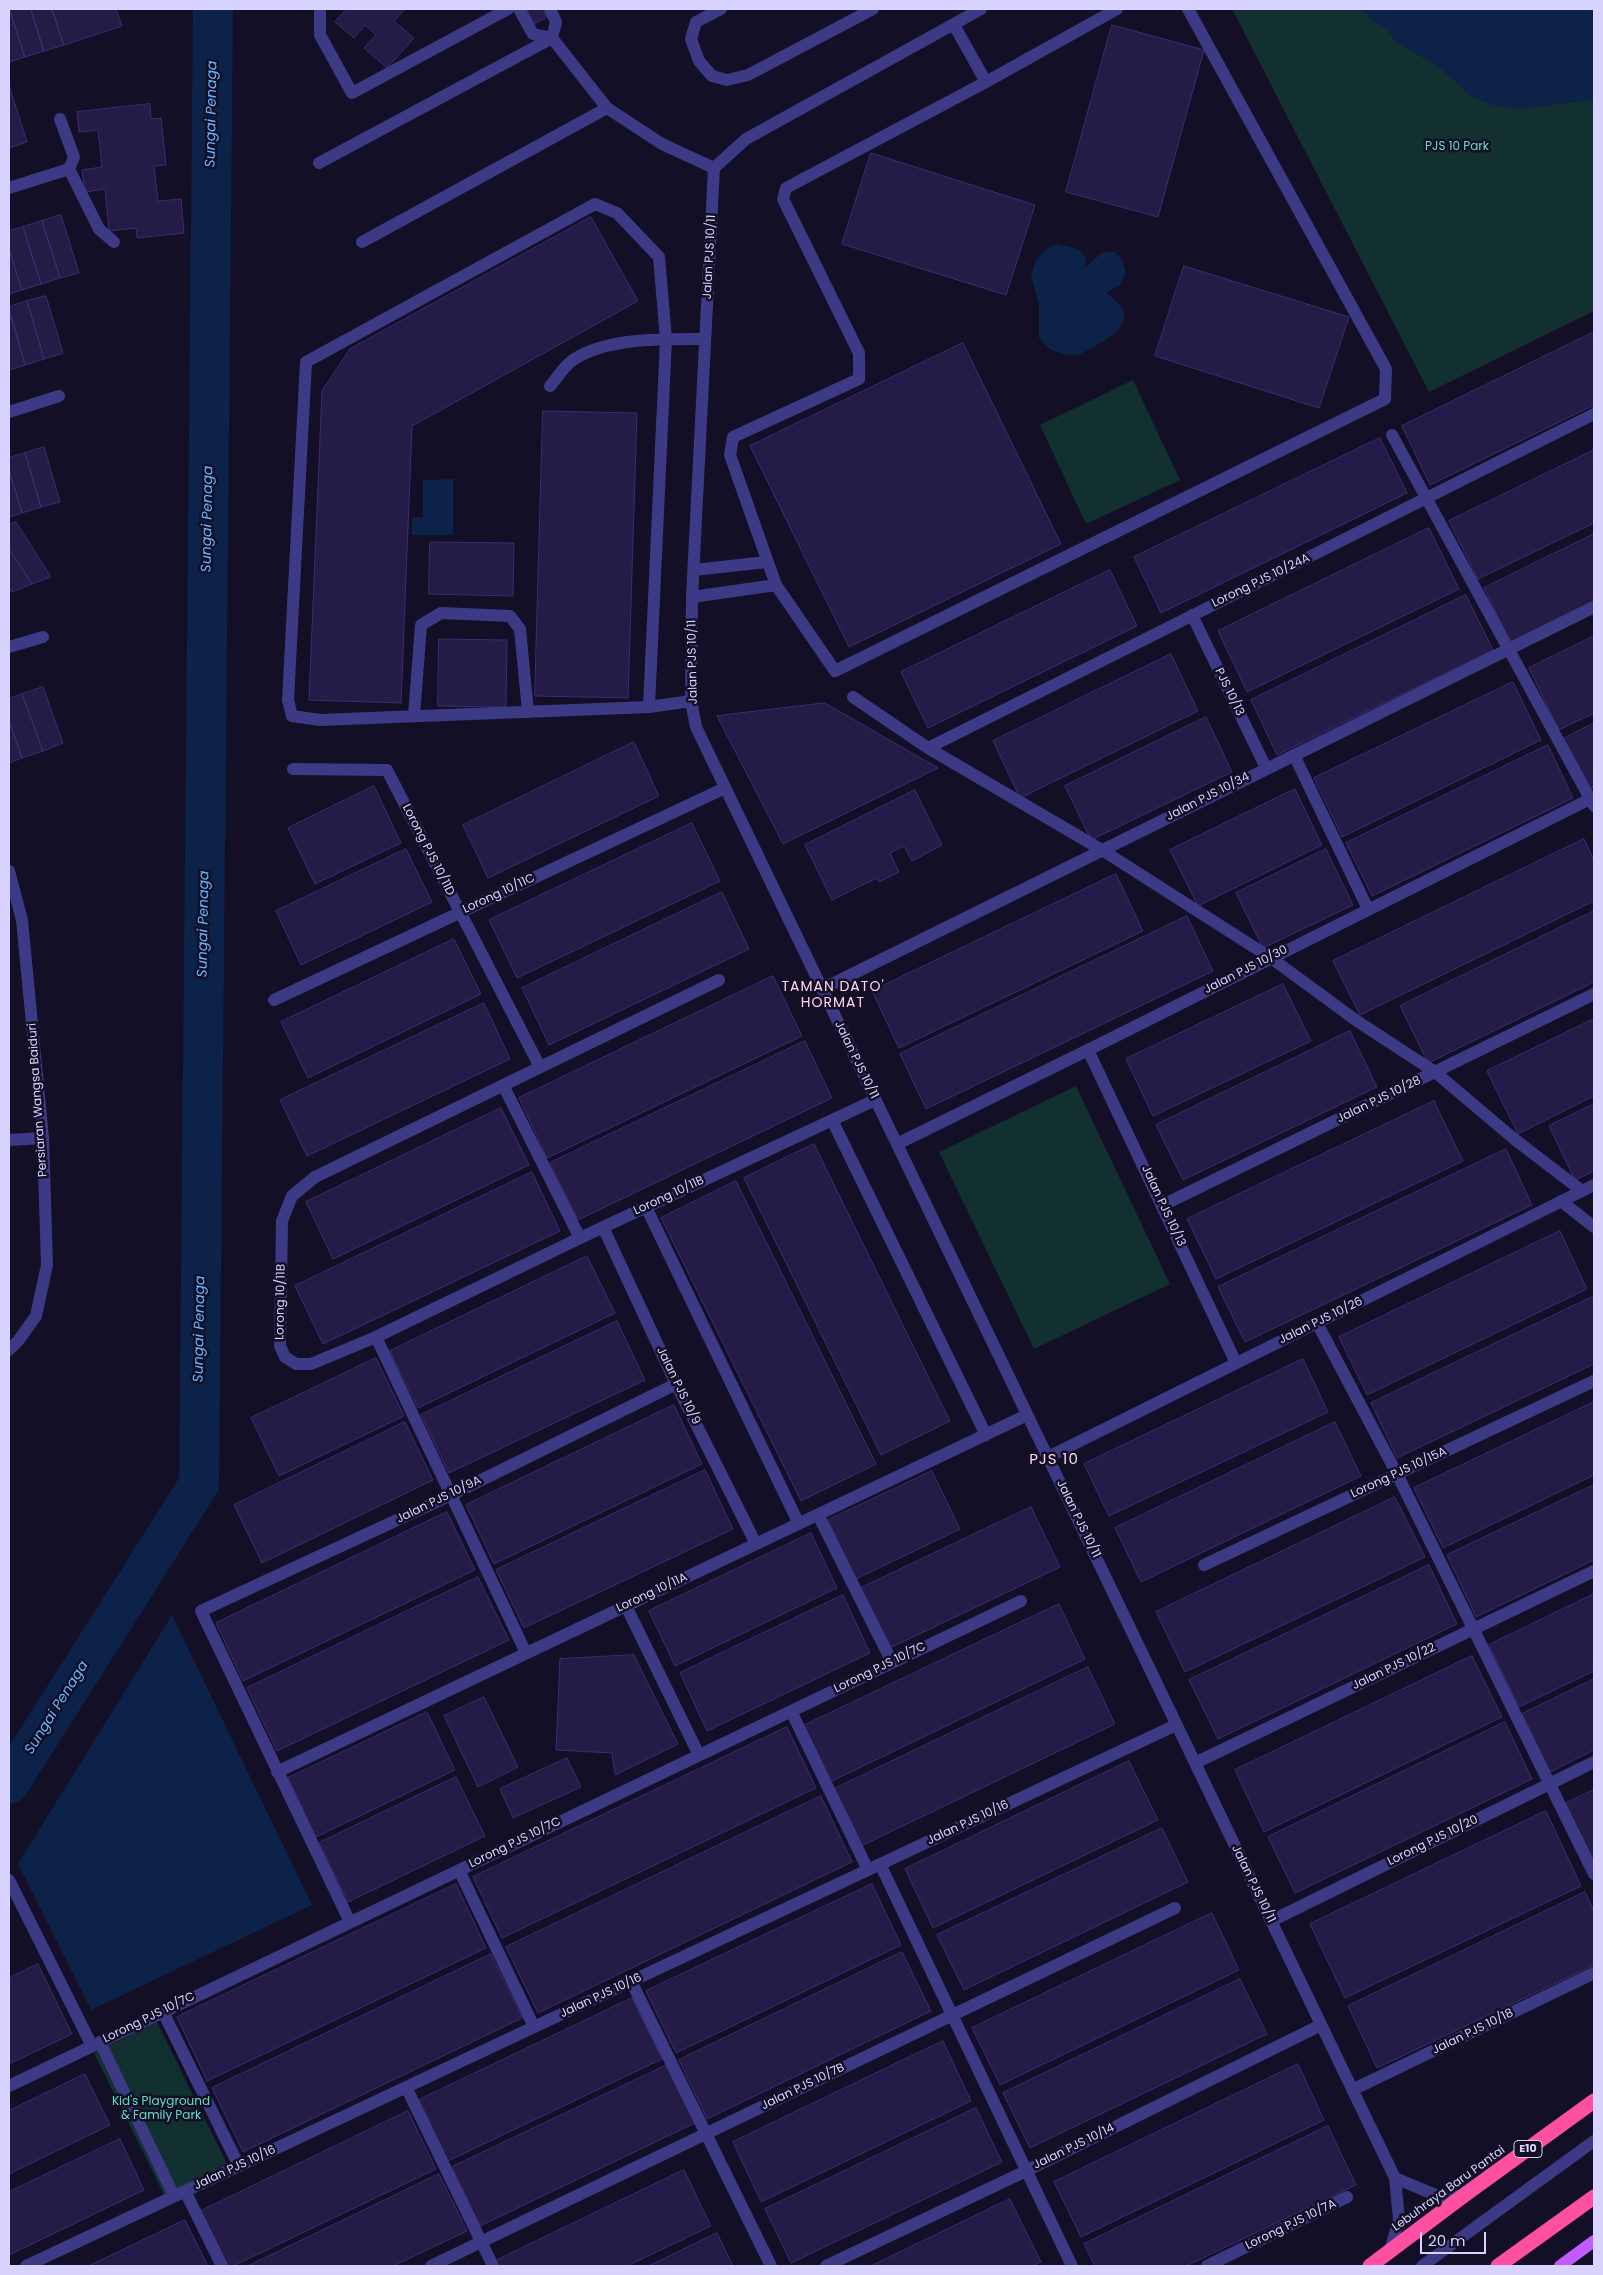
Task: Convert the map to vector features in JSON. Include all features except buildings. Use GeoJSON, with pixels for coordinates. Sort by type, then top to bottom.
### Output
{"type":"FeatureCollection","features":[{"type":"Feature","properties":{"kind":"highway","name":"Lebuhraya Baru Pantai"},"geometry":{"type":"LineString","coordinates":[[1370,2266],[1594,2101]]}},
{"type":"Feature","properties":{"kind":"highway"},"geometry":{"type":"LineString","coordinates":[[1498,2266],[1594,2197]]}},
{"type":"Feature","properties":{"kind":"main road"},"geometry":{"type":"LineString","coordinates":[[1560,2266],[1594,2241]]}},
{"type":"Feature","properties":{"kind":"street"},"geometry":{"type":"LineString","coordinates":[[320,9],[320,35],[352,93],[508,9]]}},
{"type":"Feature","properties":{"kind":"street"},"geometry":{"type":"LineString","coordinates":[[519,9],[533,34],[552,38],[607,108],[662,144],[714,168],[746,139],[981,9]]}},
{"type":"Feature","properties":{"kind":"street"},"geometry":{"type":"LineString","coordinates":[[319,163],[552,38],[556,22],[550,9]]}},
{"type":"Feature","properties":{"kind":"street"},"geometry":{"type":"LineString","coordinates":[[721,9],[696,22],[691,39],[699,61],[712,76],[727,80],[748,75],[873,9]]}},
{"type":"Feature","properties":{"kind":"street"},"geometry":{"type":"LineString","coordinates":[[1117,9],[986,82],[786,188],[783,198],[858,353],[860,379],[733,437],[730,455],[766,562],[776,585],[836,671],[1385,398],[1386,369],[1188,9]]}},
{"type":"Feature","properties":{"kind":"street"},"geometry":{"type":"LineString","coordinates":[[954,25],[986,82]]}},
{"type":"Feature","properties":{"kind":"street"},"geometry":{"type":"LineString","coordinates":[[362,242],[607,108]]}},
{"type":"Feature","properties":{"kind":"street"},"geometry":{"type":"LineString","coordinates":[[60,119],[74,157],[69,169],[99,229],[114,242]]}},
{"type":"Feature","properties":{"kind":"street","name":"Jalan PJS 10/11"},"geometry":{"type":"LineString","coordinates":[[714,168],[692,597],[692,700],[696,728],[1395,2178],[1399,2219],[1390,2251]]}},
{"type":"Feature","properties":{"kind":"street"},"geometry":{"type":"LineString","coordinates":[[9,188],[69,169]]}},
{"type":"Feature","properties":{"kind":"street"},"geometry":{"type":"LineString","coordinates":[[649,707],[666,339],[659,256],[617,213],[595,204],[306,362],[288,700],[292,716],[320,720],[649,707],[692,700]]}},
{"type":"Feature","properties":{"kind":"street"},"geometry":{"type":"LineString","coordinates":[[550,386],[572,360],[602,346],[666,339],[705,339]]}},
{"type":"Feature","properties":{"kind":"street"},"geometry":{"type":"LineString","coordinates":[[9,412],[59,396]]}},
{"type":"Feature","properties":{"kind":"street","name":"Lorong PJS 10/24A"},"geometry":{"type":"LineString","coordinates":[[928,748],[1594,414]]}},
{"type":"Feature","properties":{"kind":"street"},"geometry":{"type":"LineString","coordinates":[[1392,436],[1593,800]]}},
{"type":"Feature","properties":{"kind":"street"},"geometry":{"type":"LineString","coordinates":[[694,570],[766,562]]}},
{"type":"Feature","properties":{"kind":"street"},"geometry":{"type":"LineString","coordinates":[[692,597],[776,585]]}},
{"type":"Feature","properties":{"kind":"street","name":"Jalan PJS 10/34"},"geometry":{"type":"LineString","coordinates":[[822,989],[1594,607]]}},
{"type":"Feature","properties":{"kind":"street"},"geometry":{"type":"LineString","coordinates":[[414,716],[421,625],[441,613],[510,616],[520,629],[528,712]]}},
{"type":"Feature","properties":{"kind":"street","name":"PJS 10/13"},"geometry":{"type":"LineString","coordinates":[[1192,615],[1266,768]]}},
{"type":"Feature","properties":{"kind":"street"},"geometry":{"type":"LineString","coordinates":[[9,647],[43,637]]}},
{"type":"Feature","properties":{"kind":"street"},"geometry":{"type":"LineString","coordinates":[[853,697],[928,748],[1102,850],[1270,958],[1357,1020],[1435,1072],[1513,1138],[1582,1191]]}},
{"type":"Feature","properties":{"kind":"street"},"geometry":{"type":"LineString","coordinates":[[1294,755],[1368,909]]}},
{"type":"Feature","properties":{"kind":"street","name":"Lorong PJS 10/11D"},"geometry":{"type":"LineString","coordinates":[[293,769],[387,770],[540,1067]]}},
{"type":"Feature","properties":{"kind":"street","name":"Lorong 10/11C"},"geometry":{"type":"LineString","coordinates":[[274,1000],[725,788]]}},
{"type":"Feature","properties":{"kind":"street","name":"Jalan PJS 10/30"},"geometry":{"type":"LineString","coordinates":[[896,1144],[1368,909],[1593,800]]}},
{"type":"Feature","properties":{"kind":"street","name":"Persiaran Wangsa Baiduri"},"geometry":{"type":"LineString","coordinates":[[9,871],[22,920],[43,1138],[47,1265],[36,1316],[9,1350]]}},
{"type":"Feature","properties":{"kind":"street","name":"Lorong 10/11B"},"geometry":{"type":"LineString","coordinates":[[719,980],[315,1177],[292,1196],[282,1221],[280,1346],[285,1357],[296,1364],[311,1364],[376,1337],[603,1227],[875,1100]]}},
{"type":"Feature","properties":{"kind":"street","name":"Jalan PJS 10/28"},"geometry":{"type":"LineString","coordinates":[[1163,1206],[1594,994]]}},
{"type":"Feature","properties":{"kind":"street","name":"Jalan PJS 10/13"},"geometry":{"type":"LineString","coordinates":[[1088,1050],[1236,1363]]}},
{"type":"Feature","properties":{"kind":"street"},"geometry":{"type":"LineString","coordinates":[[503,1085],[580,1238]]}},
{"type":"Feature","properties":{"kind":"street"},"geometry":{"type":"LineString","coordinates":[[832,1120],[986,1435]]}},
{"type":"Feature","properties":{"kind":"street"},"geometry":{"type":"LineString","coordinates":[[9,1140],[43,1138]]}},
{"type":"Feature","properties":{"kind":"street","name":"Jalan PJS 10/26"},"geometry":{"type":"LineString","coordinates":[[1048,1457],[1594,1185]]}},
{"type":"Feature","properties":{"kind":"street"},"geometry":{"type":"LineString","coordinates":[[1562,1201],[1594,1227]]}},
{"type":"Feature","properties":{"kind":"street"},"geometry":{"type":"LineString","coordinates":[[646,1207],[798,1524]]}},
{"type":"Feature","properties":{"kind":"street","name":"Jalan PJS 10/9"},"geometry":{"type":"LineString","coordinates":[[603,1227],[676,1384],[756,1544]]}},
{"type":"Feature","properties":{"kind":"street"},"geometry":{"type":"LineString","coordinates":[[1317,1323],[1397,1474],[1594,1874]]}},
{"type":"Feature","properties":{"kind":"street"},"geometry":{"type":"LineString","coordinates":[[376,1337],[526,1653]]}},
{"type":"Feature","properties":{"kind":"street","name":"Lorong PJS 10/15A"},"geometry":{"type":"LineString","coordinates":[[1204,1565],[1594,1381]]}},
{"type":"Feature","properties":{"kind":"street","name":"Jalan PJS 10/9A"},"geometry":{"type":"LineString","coordinates":[[277,1772],[201,1611],[451,1495],[676,1384]]}},
{"type":"Feature","properties":{"kind":"street","name":"Lorong 10/11A"},"geometry":{"type":"LineString","coordinates":[[277,1772],[1027,1415]]}},
{"type":"Feature","properties":{"kind":"street"},"geometry":{"type":"LineString","coordinates":[[818,1515],[892,1662]]}},
{"type":"Feature","properties":{"kind":"street","name":"Jalan PJS 10/22"},"geometry":{"type":"LineString","coordinates":[[1195,1762],[1594,1571]]}},
{"type":"Feature","properties":{"kind":"street","name":"Lorong PJS 10/7C"},"geometry":{"type":"LineString","coordinates":[[9,2086],[1021,1601]]}},
{"type":"Feature","properties":{"kind":"street"},"geometry":{"type":"LineString","coordinates":[[626,1606],[699,1755]]}},
{"type":"Feature","properties":{"kind":"street"},"geometry":{"type":"LineString","coordinates":[[791,1711],[868,1870]]}},
{"type":"Feature","properties":{"kind":"street","name":"Jalan PJS 10/16"},"geometry":{"type":"LineString","coordinates":[[26,2266],[1176,1725]]}},
{"type":"Feature","properties":{"kind":"street","name":"Lorong PJS 10/20"},"geometry":{"type":"LineString","coordinates":[[1271,1921],[1594,1762]]}},
{"type":"Feature","properties":{"kind":"street"},"geometry":{"type":"LineString","coordinates":[[277,1772],[350,1922]]}},
{"type":"Feature","properties":{"kind":"street"},"geometry":{"type":"LineString","coordinates":[[880,1864],[1072,2266]]}},
{"type":"Feature","properties":{"kind":"street"},"geometry":{"type":"LineString","coordinates":[[459,1870],[534,2027]]}},
{"type":"Feature","properties":{"kind":"street"},"geometry":{"type":"LineString","coordinates":[[9,1880],[96,2044],[222,2266]]}},
{"type":"Feature","properties":{"kind":"street","name":"Jalan PJS 10/7B"},"geometry":{"type":"LineString","coordinates":[[431,2266],[1175,1908]]}},
{"type":"Feature","properties":{"kind":"street","name":"Jalan PJS 10/18"},"geometry":{"type":"LineString","coordinates":[[1352,2090],[1594,1973]]}},
{"type":"Feature","properties":{"kind":"street"},"geometry":{"type":"LineString","coordinates":[[632,1982],[771,2266]]}},
{"type":"Feature","properties":{"kind":"street"},"geometry":{"type":"LineString","coordinates":[[164,2012],[240,2166]]}},
{"type":"Feature","properties":{"kind":"street","name":"Jalan PJS 10/14"},"geometry":{"type":"LineString","coordinates":[[826,2266],[1026,2171],[1321,2025]]}},
{"type":"Feature","properties":{"kind":"street"},"geometry":{"type":"LineString","coordinates":[[406,2087],[493,2266]]}},
{"type":"Feature","properties":{"kind":"street"},"geometry":{"type":"LineString","coordinates":[[1422,2266],[1594,2141]]}},
{"type":"Feature","properties":{"kind":"street"},"geometry":{"type":"LineString","coordinates":[[1395,2178],[1438,2196],[1463,2196]]}},
{"type":"Feature","properties":{"kind":"street","name":"Lorong PJS 10/7A"},"geometry":{"type":"LineString","coordinates":[[1207,2266],[1347,2197]]}},
{"type":"Feature","properties":{"kind":"green space","name":"PJS 10 Park"},"geometry":{"type":"Polygon","coordinates":[[[1232,9],[1594,9],[1594,311],[1429,392],[1232,9]]]}},
{"type":"Feature","properties":{"kind":"green space"},"geometry":{"type":"Polygon","coordinates":[[[1133,380],[1180,480],[1086,524],[1040,425],[1133,380]]]}},
{"type":"Feature","properties":{"kind":"green space"},"geometry":{"type":"Polygon","coordinates":[[[1076,1086],[1170,1284],[1034,1349],[939,1152],[1076,1086]]]}},
{"type":"Feature","properties":{"kind":"green space","name":"Kid's Playground & Family Park"},"geometry":{"type":"Polygon","coordinates":[[[157,2022],[227,2164],[164,2195],[94,2053],[157,2022]]]}},
{"type":"Feature","properties":{"kind":"water"},"geometry":{"type":"Polygon","coordinates":[[[1363,9],[1594,9],[1594,100],[1518,109],[1493,105],[1472,97],[1440,68],[1395,41],[1387,29],[1371,20],[1363,9]]]}},
{"type":"Feature","properties":{"kind":"water"},"geometry":{"type":"Polygon","coordinates":[[[1056,244],[1078,249],[1086,258],[1084,268],[1103,252],[1115,252],[1122,259],[1126,273],[1120,285],[1106,293],[1122,308],[1124,316],[1119,329],[1105,341],[1077,355],[1054,351],[1039,338],[1039,305],[1031,275],[1036,260],[1045,250],[1056,244]]]}},
{"type":"Feature","properties":{"kind":"water"},"geometry":{"type":"Polygon","coordinates":[[[453,479],[453,535],[412,535],[412,517],[423,517],[423,480],[453,479]]]}},
{"type":"Feature","properties":{"kind":"water"},"geometry":{"type":"Polygon","coordinates":[[[172,1615],[312,1905],[91,2010],[18,1864],[172,1615]]]}},
{"type":"Feature","properties":{"kind":"waterway","name":"Sungai Penaga"},"geometry":{"type":"LineString","coordinates":[[9,1784],[199,1484],[213,9]]}},
{"type":"Feature","properties":{"kind":"district","name":"TAMAN DATO' HORMAT"},"geometry":{"type":"Point","coordinates":[833,996]}},
{"type":"Feature","properties":{"kind":"district","name":"PJS 10"},"geometry":{"type":"Point","coordinates":[1054,1460]}}]}
